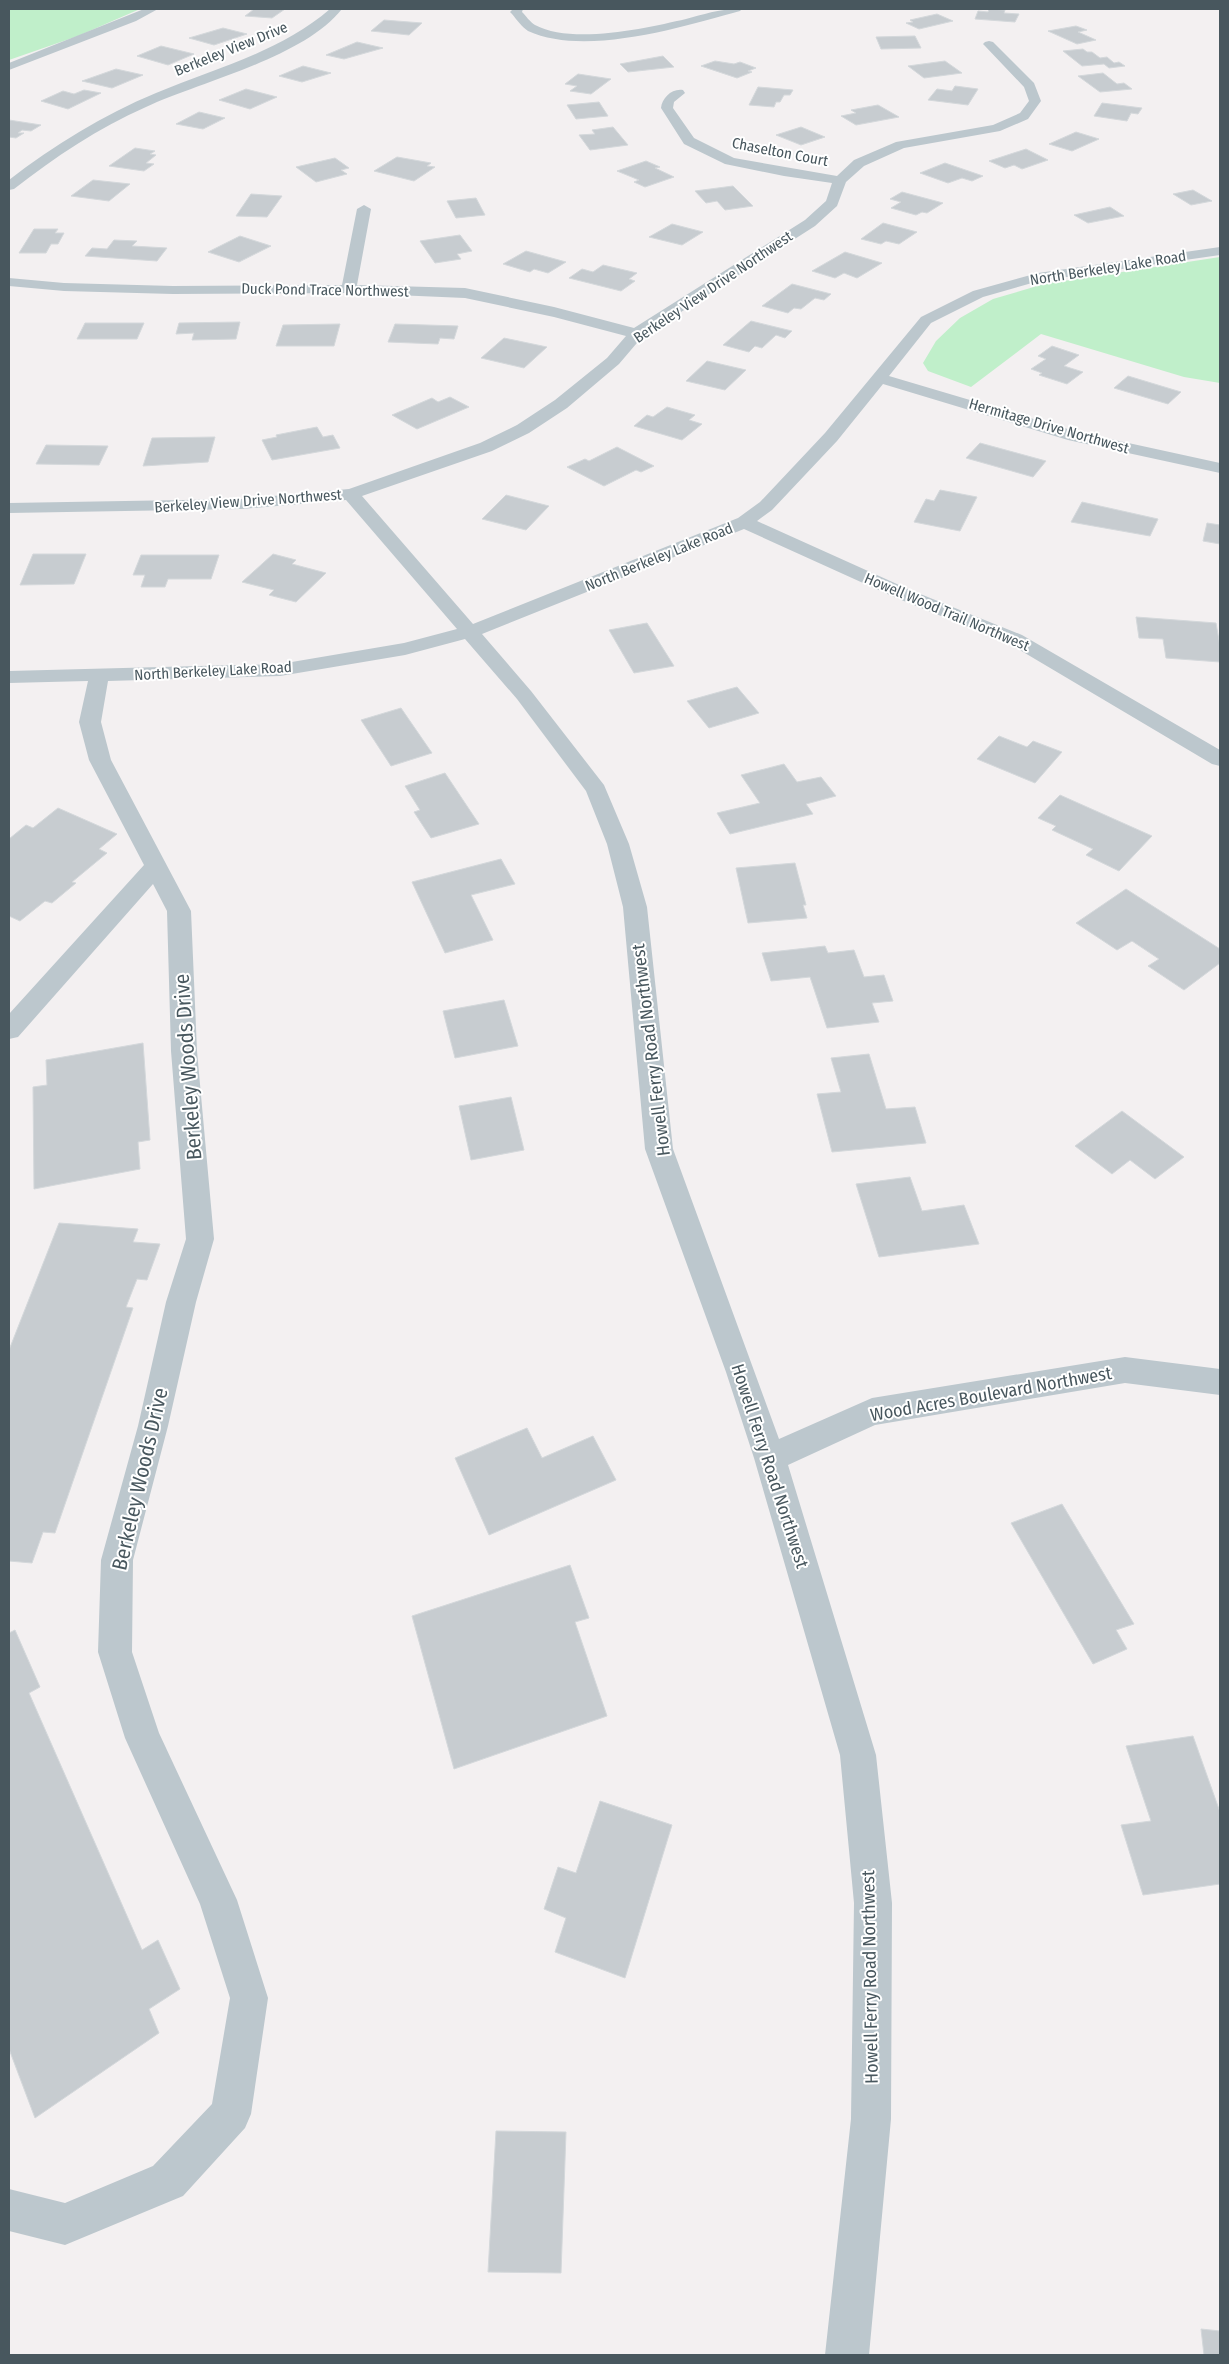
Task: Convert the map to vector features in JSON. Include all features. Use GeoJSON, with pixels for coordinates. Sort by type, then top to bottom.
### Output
{"type":"FeatureCollection","features":[{"type":"Feature","properties":{"kind":"street"},"geometry":{"type":"LineString","coordinates":[[9,67],[132,19],[152,9]]}},
{"type":"Feature","properties":{"kind":"street","name":"Berkeley View Drive"},"geometry":{"type":"LineString","coordinates":[[9,186],[78,137],[129,109],[266,54],[304,36],[336,9]]}},
{"type":"Feature","properties":{"kind":"street"},"geometry":{"type":"LineString","coordinates":[[518,9],[516,12],[531,28],[560,36],[616,35],[679,25],[736,9]]}},
{"type":"Feature","properties":{"kind":"street"},"geometry":{"type":"LineString","coordinates":[[840,180],[859,163],[901,145],[996,128],[1024,116],[1035,100],[1030,86],[989,44]]}},
{"type":"Feature","properties":{"kind":"street","name":"Chaselton Court"},"geometry":{"type":"LineString","coordinates":[[679,93],[668,101],[667,108],[689,141],[700,148],[730,161],[755,167],[840,180]]}},
{"type":"Feature","properties":{"kind":"street","name":"Berkeley View Drive Northwest"},"geometry":{"type":"LineString","coordinates":[[9,508],[241,504],[351,494],[486,447],[522,429],[561,404],[613,360],[636,334],[810,223],[832,203],[840,180]]}},
{"type":"Feature","properties":{"kind":"street"},"geometry":{"type":"LineString","coordinates":[[349,289],[364,209]]}},
{"type":"Feature","properties":{"kind":"street","name":"North Berkeley Lake Road"},"geometry":{"type":"LineString","coordinates":[[9,676],[98,676],[280,670],[405,649],[470,632],[744,522],[766,506],[831,437],[926,320],[978,294],[1038,277],[1220,250]]}},
{"type":"Feature","properties":{"kind":"street","name":"Duck Pond Trace Northwest"},"geometry":{"type":"LineString","coordinates":[[9,282],[64,287],[173,290],[349,289],[487,296],[617,327],[636,334]]}},
{"type":"Feature","properties":{"kind":"street","name":"Hermitage Drive Northwest"},"geometry":{"type":"LineString","coordinates":[[880,378],[1074,436],[1220,468]]}},
{"type":"Feature","properties":{"kind":"street","name":"Howell Ferry Road Northwest"},"geometry":{"type":"LineString","coordinates":[[351,494],[524,695],[596,790],[618,844],[635,907],[658,1149],[770,1458],[858,1754],[872,1903],[871,2119],[847,2355]]}},
{"type":"Feature","properties":{"kind":"street","name":"Howell Wood Trail Northwest"},"geometry":{"type":"LineString","coordinates":[[744,522],[901,593],[1015,639],[1220,759]]}},
{"type":"Feature","properties":{"kind":"street","name":"Berkeley Woods Drive"},"geometry":{"type":"LineString","coordinates":[[9,2210],[64,2224],[168,2180],[231,2114],[249,1998],[218,1900],[143,1738],[115,1652],[117,1560],[152,1426],[181,1302],[200,1239],[184,1052],[179,911],[154,867],[100,760],[90,722],[98,676]]}},
{"type":"Feature","properties":{"kind":"street"},"geometry":{"type":"LineString","coordinates":[[9,1030],[154,867]]}},
{"type":"Feature","properties":{"kind":"street","name":"Wood Acres Boulevard Northwest"},"geometry":{"type":"LineString","coordinates":[[770,1458],[872,1412],[1125,1370],[1220,1382]]}},
{"type":"Feature","properties":{"kind":"green space"},"geometry":{"type":"Polygon","coordinates":[[[9,9],[140,9],[78,36],[9,60],[9,9]]]}},
{"type":"Feature","properties":{"kind":"green space"},"geometry":{"type":"Polygon","coordinates":[[[1220,257],[1220,383],[1184,377],[1041,334],[971,387],[928,371],[923,363],[936,341],[960,318],[993,299],[1044,284],[1220,257]]]}},
{"type":"Feature","properties":{"kind":"building"},"geometry":{"type":"Polygon","coordinates":[[[247,9],[285,9],[272,18],[245,16],[253,10],[247,9]]]}},
{"type":"Feature","properties":{"kind":"building"},"geometry":{"type":"Polygon","coordinates":[[[989,9],[1005,10],[1004,13],[1019,14],[1015,22],[975,19],[978,11],[988,12],[989,9]]]}},
{"type":"Feature","properties":{"kind":"building"},"geometry":{"type":"Polygon","coordinates":[[[937,14],[953,21],[919,29],[906,23],[913,22],[910,20],[937,14]]]}},
{"type":"Feature","properties":{"kind":"building"},"geometry":{"type":"Polygon","coordinates":[[[384,20],[422,23],[409,35],[371,31],[384,20]]]}},
{"type":"Feature","properties":{"kind":"building"},"geometry":{"type":"Polygon","coordinates":[[[1076,26],[1087,30],[1078,32],[1096,40],[1077,44],[1048,31],[1076,26]]]}},
{"type":"Feature","properties":{"kind":"building"},"geometry":{"type":"Polygon","coordinates":[[[223,28],[247,34],[214,45],[189,38],[223,28]]]}},
{"type":"Feature","properties":{"kind":"building"},"geometry":{"type":"Polygon","coordinates":[[[915,36],[921,48],[881,49],[876,37],[915,36]]]}},
{"type":"Feature","properties":{"kind":"building"},"geometry":{"type":"Polygon","coordinates":[[[357,42],[383,48],[344,59],[326,55],[357,42]]]}},
{"type":"Feature","properties":{"kind":"building"},"geometry":{"type":"Polygon","coordinates":[[[161,46],[194,54],[168,65],[137,56],[161,46]]]}},
{"type":"Feature","properties":{"kind":"building"},"geometry":{"type":"Polygon","coordinates":[[[1083,49],[1087,52],[1092,52],[1100,58],[1107,57],[1114,63],[1119,62],[1125,66],[1109,68],[1104,64],[1082,66],[1063,51],[1083,49]]]}},
{"type":"Feature","properties":{"kind":"building"},"geometry":{"type":"Polygon","coordinates":[[[663,56],[674,67],[628,72],[620,64],[663,56]]]}},
{"type":"Feature","properties":{"kind":"building"},"geometry":{"type":"Polygon","coordinates":[[[715,61],[734,64],[740,62],[756,68],[748,71],[752,72],[737,78],[701,66],[715,61]]]}},
{"type":"Feature","properties":{"kind":"building"},"geometry":{"type":"Polygon","coordinates":[[[945,61],[962,73],[924,78],[908,66],[945,61]]]}},
{"type":"Feature","properties":{"kind":"building"},"geometry":{"type":"Polygon","coordinates":[[[303,66],[331,73],[302,82],[279,76],[303,66]]]}},
{"type":"Feature","properties":{"kind":"building"},"geometry":{"type":"Polygon","coordinates":[[[116,69],[143,75],[112,88],[82,81],[116,69]]]}},
{"type":"Feature","properties":{"kind":"building"},"geometry":{"type":"Polygon","coordinates":[[[1103,73],[1117,84],[1124,83],[1132,89],[1100,92],[1078,76],[1103,73]]]}},
{"type":"Feature","properties":{"kind":"building"},"geometry":{"type":"Polygon","coordinates":[[[578,74],[611,79],[591,94],[570,91],[577,86],[565,84],[578,74]]]}},
{"type":"Feature","properties":{"kind":"building"},"geometry":{"type":"Polygon","coordinates":[[[955,86],[978,89],[968,105],[928,100],[937,89],[952,91],[955,86]]]}},
{"type":"Feature","properties":{"kind":"building"},"geometry":{"type":"Polygon","coordinates":[[[758,87],[793,90],[790,95],[784,95],[780,102],[776,102],[774,107],[749,105],[758,87]]]}},
{"type":"Feature","properties":{"kind":"building"},"geometry":{"type":"Polygon","coordinates":[[[246,89],[277,97],[250,109],[219,100],[246,89]]]}},
{"type":"Feature","properties":{"kind":"building"},"geometry":{"type":"Polygon","coordinates":[[[84,90],[101,93],[68,109],[41,101],[63,91],[74,94],[84,90]]]}},
{"type":"Feature","properties":{"kind":"building"},"geometry":{"type":"Polygon","coordinates":[[[599,102],[608,116],[576,119],[567,105],[599,102]]]}},
{"type":"Feature","properties":{"kind":"building"},"geometry":{"type":"Polygon","coordinates":[[[1102,103],[1142,108],[1138,114],[1131,113],[1127,121],[1094,116],[1102,103]]]}},
{"type":"Feature","properties":{"kind":"building"},"geometry":{"type":"Polygon","coordinates":[[[878,105],[899,117],[856,125],[841,116],[856,113],[851,110],[878,105]]]}},
{"type":"Feature","properties":{"kind":"building"},"geometry":{"type":"Polygon","coordinates":[[[199,112],[225,118],[203,129],[176,124],[199,112]]]}},
{"type":"Feature","properties":{"kind":"building"},"geometry":{"type":"Polygon","coordinates":[[[9,120],[41,125],[31,131],[22,130],[18,133],[24,133],[16,138],[9,137],[9,120]]]}},
{"type":"Feature","properties":{"kind":"building"},"geometry":{"type":"Polygon","coordinates":[[[613,127],[628,145],[590,150],[579,135],[595,134],[592,130],[613,127]]]}},
{"type":"Feature","properties":{"kind":"building"},"geometry":{"type":"Polygon","coordinates":[[[801,127],[825,137],[801,145],[776,135],[801,127]]]}},
{"type":"Feature","properties":{"kind":"building"},"geometry":{"type":"Polygon","coordinates":[[[1076,132],[1099,139],[1072,151],[1049,144],[1076,132]]]}},
{"type":"Feature","properties":{"kind":"building"},"geometry":{"type":"Polygon","coordinates":[[[135,148],[155,151],[150,154],[156,155],[146,163],[154,164],[144,171],[109,166],[135,148]]]}},
{"type":"Feature","properties":{"kind":"building"},"geometry":{"type":"Polygon","coordinates":[[[1026,149],[1048,160],[1022,169],[1014,165],[1005,168],[989,161],[1026,149]]]}},
{"type":"Feature","properties":{"kind":"building"},"geometry":{"type":"Polygon","coordinates":[[[397,157],[431,163],[427,166],[435,167],[414,181],[374,171],[397,157]]]}},
{"type":"Feature","properties":{"kind":"building"},"geometry":{"type":"Polygon","coordinates":[[[335,158],[349,168],[341,170],[347,174],[316,182],[296,167],[335,158]]]}},
{"type":"Feature","properties":{"kind":"building"},"geometry":{"type":"Polygon","coordinates":[[[646,161],[660,167],[655,168],[674,177],[645,187],[634,182],[639,180],[617,171],[646,161]]]}},
{"type":"Feature","properties":{"kind":"building"},"geometry":{"type":"Polygon","coordinates":[[[945,163],[983,176],[972,181],[962,178],[948,183],[920,173],[945,163]]]}},
{"type":"Feature","properties":{"kind":"building"},"geometry":{"type":"Polygon","coordinates":[[[93,180],[130,184],[109,201],[71,196],[93,180]]]}},
{"type":"Feature","properties":{"kind":"building"},"geometry":{"type":"Polygon","coordinates":[[[733,186],[753,206],[725,210],[717,201],[706,203],[695,191],[733,186]]]}},
{"type":"Feature","properties":{"kind":"building"},"geometry":{"type":"Polygon","coordinates":[[[1193,190],[1212,201],[1191,205],[1173,194],[1193,190]]]}},
{"type":"Feature","properties":{"kind":"building"},"geometry":{"type":"Polygon","coordinates":[[[902,192],[943,203],[927,213],[922,212],[916,215],[891,208],[901,202],[890,199],[902,192]]]}},
{"type":"Feature","properties":{"kind":"building"},"geometry":{"type":"Polygon","coordinates":[[[251,194],[282,196],[267,217],[236,216],[251,194]]]}},
{"type":"Feature","properties":{"kind":"building"},"geometry":{"type":"Polygon","coordinates":[[[476,198],[485,215],[456,218],[447,201],[476,198]]]}},
{"type":"Feature","properties":{"kind":"building"},"geometry":{"type":"Polygon","coordinates":[[[1110,207],[1124,216],[1088,223],[1074,215],[1110,207]]]}},
{"type":"Feature","properties":{"kind":"building"},"geometry":{"type":"Polygon","coordinates":[[[883,223],[917,232],[899,244],[886,241],[881,244],[861,239],[883,223]]]}},
{"type":"Feature","properties":{"kind":"building"},"geometry":{"type":"Polygon","coordinates":[[[672,224],[703,232],[682,245],[649,237],[672,224]]]}},
{"type":"Feature","properties":{"kind":"building"},"geometry":{"type":"Polygon","coordinates":[[[34,229],[58,229],[55,233],[64,233],[58,244],[51,244],[46,253],[19,253],[34,229]]]}},
{"type":"Feature","properties":{"kind":"building"},"geometry":{"type":"Polygon","coordinates":[[[460,235],[472,251],[457,254],[461,259],[435,263],[420,241],[460,235]]]}},
{"type":"Feature","properties":{"kind":"building"},"geometry":{"type":"Polygon","coordinates":[[[240,236],[271,246],[239,262],[208,252],[240,236]]]}},
{"type":"Feature","properties":{"kind":"building"},"geometry":{"type":"Polygon","coordinates":[[[114,240],[137,241],[132,246],[167,248],[157,261],[85,256],[92,248],[107,249],[114,240]]]}},
{"type":"Feature","properties":{"kind":"building"},"geometry":{"type":"Polygon","coordinates":[[[526,251],[566,262],[548,273],[534,269],[530,272],[503,264],[526,251]]]}},
{"type":"Feature","properties":{"kind":"building"},"geometry":{"type":"Polygon","coordinates":[[[845,252],[882,263],[857,278],[844,273],[835,278],[812,271],[845,252]]]}},
{"type":"Feature","properties":{"kind":"building"},"geometry":{"type":"Polygon","coordinates":[[[603,265],[637,273],[629,279],[635,281],[621,291],[569,278],[582,269],[593,272],[603,265]]]}},
{"type":"Feature","properties":{"kind":"building"},"geometry":{"type":"Polygon","coordinates":[[[792,284],[831,294],[824,300],[815,298],[801,309],[794,308],[788,313],[762,306],[792,284]]]}},
{"type":"Feature","properties":{"kind":"building"},"geometry":{"type":"Polygon","coordinates":[[[751,321],[792,331],[785,338],[776,335],[762,348],[755,346],[749,352],[723,345],[751,321]]]}},
{"type":"Feature","properties":{"kind":"building"},"geometry":{"type":"Polygon","coordinates":[[[240,322],[236,339],[192,340],[194,333],[176,334],[179,323],[240,322]]]}},
{"type":"Feature","properties":{"kind":"building"},"geometry":{"type":"Polygon","coordinates":[[[85,323],[144,323],[137,339],[77,339],[85,323]]]}},
{"type":"Feature","properties":{"kind":"building"},"geometry":{"type":"Polygon","coordinates":[[[340,324],[334,346],[276,346],[283,325],[340,324]]]}},
{"type":"Feature","properties":{"kind":"building"},"geometry":{"type":"Polygon","coordinates":[[[395,324],[458,326],[454,339],[440,338],[438,344],[388,342],[395,324]]]}},
{"type":"Feature","properties":{"kind":"building"},"geometry":{"type":"Polygon","coordinates":[[[504,338],[547,347],[524,368],[481,358],[504,338]]]}},
{"type":"Feature","properties":{"kind":"building"},"geometry":{"type":"Polygon","coordinates":[[[1052,346],[1079,355],[1064,366],[1083,372],[1067,384],[1039,375],[1042,373],[1031,369],[1046,359],[1038,356],[1052,346]]]}},
{"type":"Feature","properties":{"kind":"building"},"geometry":{"type":"Polygon","coordinates":[[[707,361],[746,370],[725,390],[686,381],[707,361]]]}},
{"type":"Feature","properties":{"kind":"building"},"geometry":{"type":"Polygon","coordinates":[[[1128,376],[1181,392],[1168,404],[1114,388],[1128,376]]]}},
{"type":"Feature","properties":{"kind":"building"},"geometry":{"type":"Polygon","coordinates":[[[450,397],[469,407],[417,429],[392,415],[432,398],[438,402],[450,397]]]}},
{"type":"Feature","properties":{"kind":"building"},"geometry":{"type":"Polygon","coordinates":[[[667,407],[695,415],[689,420],[702,424],[682,440],[634,426],[647,415],[653,417],[667,407]]]}},
{"type":"Feature","properties":{"kind":"building"},"geometry":{"type":"Polygon","coordinates":[[[317,427],[323,437],[333,435],[340,448],[272,460],[262,440],[277,437],[276,435],[317,427]]]}},
{"type":"Feature","properties":{"kind":"building"},"geometry":{"type":"Polygon","coordinates":[[[215,437],[208,462],[143,466],[152,438],[215,437]]]}},
{"type":"Feature","properties":{"kind":"building"},"geometry":{"type":"Polygon","coordinates":[[[980,443],[1046,461],[1033,477],[966,458],[980,443]]]}},
{"type":"Feature","properties":{"kind":"building"},"geometry":{"type":"Polygon","coordinates":[[[46,445],[108,446],[99,465],[36,464],[46,445]]]}},
{"type":"Feature","properties":{"kind":"building"},"geometry":{"type":"Polygon","coordinates":[[[617,447],[654,466],[641,472],[636,470],[604,486],[567,467],[585,459],[589,461],[617,447]]]}},
{"type":"Feature","properties":{"kind":"building"},"geometry":{"type":"Polygon","coordinates":[[[940,490],[977,497],[960,531],[914,522],[926,499],[934,501],[940,490]]]}},
{"type":"Feature","properties":{"kind":"building"},"geometry":{"type":"Polygon","coordinates":[[[506,495],[549,506],[526,530],[482,519],[506,495]]]}},
{"type":"Feature","properties":{"kind":"building"},"geometry":{"type":"Polygon","coordinates":[[[1082,502],[1158,519],[1150,536],[1071,522],[1082,502]]]}},
{"type":"Feature","properties":{"kind":"building"},"geometry":{"type":"Polygon","coordinates":[[[1207,523],[1220,525],[1220,544],[1203,541],[1207,523]]]}},
{"type":"Feature","properties":{"kind":"building"},"geometry":{"type":"Polygon","coordinates":[[[33,554],[86,554],[74,584],[20,585],[33,554]]]}},
{"type":"Feature","properties":{"kind":"building"},"geometry":{"type":"Polygon","coordinates":[[[273,554],[296,560],[292,564],[326,573],[296,602],[269,595],[274,590],[242,582],[273,554]]]}},
{"type":"Feature","properties":{"kind":"building"},"geometry":{"type":"Polygon","coordinates":[[[141,555],[219,555],[211,579],[168,579],[165,587],[141,587],[145,575],[133,575],[141,555]]]}},
{"type":"Feature","properties":{"kind":"building"},"geometry":{"type":"Polygon","coordinates":[[[1136,617],[1216,623],[1220,646],[1220,662],[1166,658],[1163,639],[1139,638],[1136,617]]]}},
{"type":"Feature","properties":{"kind":"building"},"geometry":{"type":"Polygon","coordinates":[[[647,623],[674,666],[634,673],[609,630],[647,623]]]}},
{"type":"Feature","properties":{"kind":"building"},"geometry":{"type":"Polygon","coordinates":[[[737,687],[759,713],[709,728],[687,701],[737,687]]]}},
{"type":"Feature","properties":{"kind":"building"},"geometry":{"type":"Polygon","coordinates":[[[401,708],[432,753],[391,766],[361,720],[401,708]]]}},
{"type":"Feature","properties":{"kind":"building"},"geometry":{"type":"Polygon","coordinates":[[[999,736],[1027,747],[1033,741],[1062,752],[1035,783],[977,759],[999,736]]]}},
{"type":"Feature","properties":{"kind":"building"},"geometry":{"type":"Polygon","coordinates":[[[784,764],[797,782],[821,777],[836,796],[806,804],[813,814],[730,834],[717,813],[760,803],[741,775],[784,764]]]}},
{"type":"Feature","properties":{"kind":"building"},"geometry":{"type":"Polygon","coordinates":[[[445,773],[479,824],[431,838],[414,812],[420,810],[405,786],[445,773]]]}},
{"type":"Feature","properties":{"kind":"building"},"geometry":{"type":"Polygon","coordinates":[[[1060,795],[1152,836],[1119,871],[1086,855],[1093,849],[1052,830],[1056,826],[1038,818],[1060,795]]]}},
{"type":"Feature","properties":{"kind":"building"},"geometry":{"type":"Polygon","coordinates":[[[58,808],[117,834],[99,849],[107,853],[72,882],[76,883],[52,903],[45,901],[20,921],[9,916],[9,839],[26,825],[33,828],[58,808]]]}},
{"type":"Feature","properties":{"kind":"building"},"geometry":{"type":"Polygon","coordinates":[[[501,859],[515,884],[471,895],[493,940],[445,953],[412,882],[501,859]]]}},
{"type":"Feature","properties":{"kind":"building"},"geometry":{"type":"Polygon","coordinates":[[[795,863],[806,905],[803,905],[807,918],[748,923],[736,868],[795,863]]]}},
{"type":"Feature","properties":{"kind":"building"},"geometry":{"type":"Polygon","coordinates":[[[1126,889],[1220,949],[1220,963],[1184,990],[1148,966],[1159,959],[1132,941],[1117,950],[1076,923],[1126,889]]]}},
{"type":"Feature","properties":{"kind":"building"},"geometry":{"type":"Polygon","coordinates":[[[825,946],[828,953],[854,950],[864,977],[884,975],[893,1001],[872,1003],[879,1022],[827,1028],[810,977],[771,981],[762,953],[825,946]]]}},
{"type":"Feature","properties":{"kind":"building"},"geometry":{"type":"Polygon","coordinates":[[[504,1000],[518,1046],[455,1058],[443,1011],[504,1000]]]}},
{"type":"Feature","properties":{"kind":"building"},"geometry":{"type":"Polygon","coordinates":[[[143,1043],[150,1140],[138,1142],[140,1169],[34,1189],[33,1087],[47,1085],[46,1060],[143,1043]]]}},
{"type":"Feature","properties":{"kind":"building"},"geometry":{"type":"Polygon","coordinates":[[[869,1054],[886,1109],[915,1107],[926,1143],[832,1152],[817,1094],[841,1092],[831,1058],[869,1054]]]}},
{"type":"Feature","properties":{"kind":"building"},"geometry":{"type":"Polygon","coordinates":[[[511,1097],[524,1150],[471,1160],[459,1106],[511,1097]]]}},
{"type":"Feature","properties":{"kind":"building"},"geometry":{"type":"Polygon","coordinates":[[[1122,1111],[1184,1157],[1155,1179],[1130,1160],[1112,1174],[1075,1146],[1122,1111]]]}},
{"type":"Feature","properties":{"kind":"building"},"geometry":{"type":"Polygon","coordinates":[[[910,1177],[922,1211],[964,1205],[979,1244],[879,1257],[856,1184],[910,1177]]]}},
{"type":"Feature","properties":{"kind":"building"},"geometry":{"type":"Polygon","coordinates":[[[59,1223],[138,1229],[133,1242],[160,1244],[147,1280],[137,1279],[126,1307],[133,1308],[55,1533],[43,1532],[32,1563],[9,1561],[9,1350],[59,1223]]]}},
{"type":"Feature","properties":{"kind":"building"},"geometry":{"type":"Polygon","coordinates":[[[527,1428],[542,1458],[593,1436],[616,1480],[489,1535],[455,1458],[527,1428]]]}},
{"type":"Feature","properties":{"kind":"building"},"geometry":{"type":"Polygon","coordinates":[[[1062,1504],[1134,1624],[1116,1630],[1127,1649],[1093,1664],[1011,1523],[1062,1504]]]}},
{"type":"Feature","properties":{"kind":"building"},"geometry":{"type":"Polygon","coordinates":[[[570,1565],[589,1618],[575,1622],[607,1716],[454,1769],[412,1616],[570,1565]]]}},
{"type":"Feature","properties":{"kind":"building"},"geometry":{"type":"Polygon","coordinates":[[[15,1630],[40,1687],[29,1693],[142,1950],[158,1940],[180,1989],[149,2009],[159,2033],[35,2118],[9,2049],[9,1633],[15,1630]]]}},
{"type":"Feature","properties":{"kind":"building"},"geometry":{"type":"Polygon","coordinates":[[[1193,1736],[1220,1812],[1220,1884],[1143,1895],[1121,1825],[1151,1821],[1126,1746],[1193,1736]]]}},
{"type":"Feature","properties":{"kind":"building"},"geometry":{"type":"Polygon","coordinates":[[[600,1801],[672,1825],[625,1978],[555,1952],[566,1918],[544,1909],[558,1867],[576,1873],[600,1801]]]}},
{"type":"Feature","properties":{"kind":"building"},"geometry":{"type":"Polygon","coordinates":[[[496,2131],[566,2132],[561,2273],[488,2272],[496,2131]]]}},
{"type":"Feature","properties":{"kind":"building"},"geometry":{"type":"Polygon","coordinates":[[[1201,2329],[1220,2331],[1220,2355],[1204,2355],[1201,2329]]]}}]}
